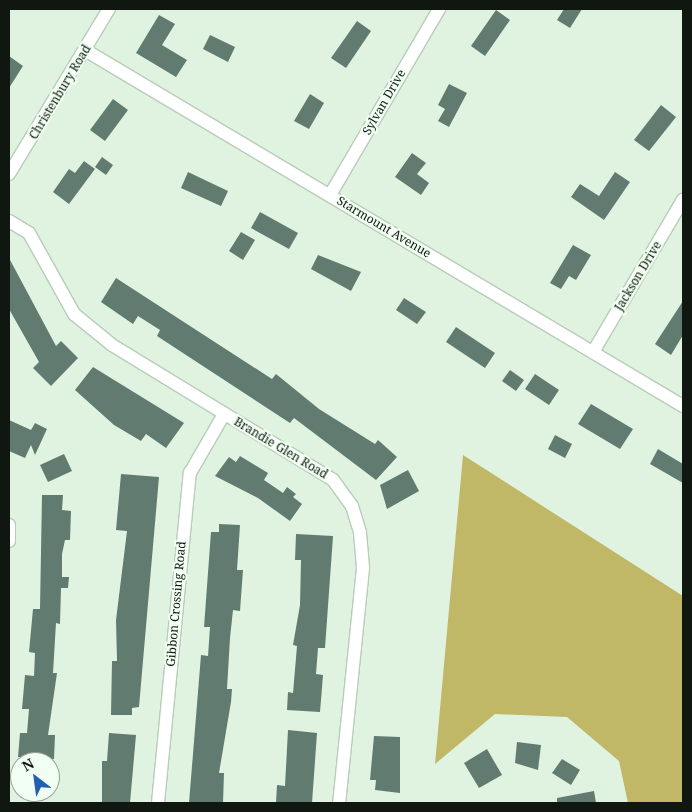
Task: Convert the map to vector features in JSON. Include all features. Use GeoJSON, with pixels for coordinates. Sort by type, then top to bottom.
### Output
{"type":"FeatureCollection","features":[{"type":"Feature","properties":{"kind":"street","name":"Christenbury Road"},"geometry":{"type":"LineString","coordinates":[[9,174],[109,9]]}},
{"type":"Feature","properties":{"kind":"street","name":"Sylvan Drive"},"geometry":{"type":"LineString","coordinates":[[330,195],[439,9]]}},
{"type":"Feature","properties":{"kind":"street","name":"Starmount Avenue"},"geometry":{"type":"LineString","coordinates":[[85,50],[683,406]]}},
{"type":"Feature","properties":{"kind":"street","name":"Jackson Drive"},"geometry":{"type":"LineString","coordinates":[[593,352],[683,200]]}},
{"type":"Feature","properties":{"kind":"street","name":"Brandie Glen Road"},"geometry":{"type":"LineString","coordinates":[[9,220],[28,233],[74,314],[112,345],[334,480],[352,506],[360,532],[363,568],[339,803]]}},
{"type":"Feature","properties":{"kind":"street","name":"Gibbon Crossing Road"},"geometry":{"type":"LineString","coordinates":[[158,803],[190,473],[224,414]]}},
{"type":"Feature","properties":{"kind":"street"},"geometry":{"type":"LineString","coordinates":[[9,525],[9,540]]}},
{"type":"Feature","properties":{"kind":"shaded area"},"geometry":{"type":"Polygon","coordinates":[[[463,455],[683,596],[683,803],[628,803],[619,761],[567,717],[495,714],[435,764],[463,455]]]}},
{"type":"Feature","properties":{"kind":"building"},"geometry":{"type":"Polygon","coordinates":[[[564,9],[582,9],[570,28],[557,20],[564,9]]]}},
{"type":"Feature","properties":{"kind":"building"},"geometry":{"type":"Polygon","coordinates":[[[496,10],[510,20],[485,56],[471,46],[496,10]]]}},
{"type":"Feature","properties":{"kind":"building"},"geometry":{"type":"Polygon","coordinates":[[[159,15],[175,24],[162,45],[187,60],[176,77],[136,53],[159,15]]]}},
{"type":"Feature","properties":{"kind":"building"},"geometry":{"type":"Polygon","coordinates":[[[357,21],[371,31],[346,68],[331,58],[357,21]]]}},
{"type":"Feature","properties":{"kind":"building"},"geometry":{"type":"Polygon","coordinates":[[[210,35],[235,47],[228,62],[203,49],[210,35]]]}},
{"type":"Feature","properties":{"kind":"building"},"geometry":{"type":"Polygon","coordinates":[[[9,56],[23,66],[9,88],[9,56]]]}},
{"type":"Feature","properties":{"kind":"building"},"geometry":{"type":"Polygon","coordinates":[[[449,84],[467,93],[449,127],[438,121],[445,109],[438,105],[449,84]]]}},
{"type":"Feature","properties":{"kind":"building"},"geometry":{"type":"Polygon","coordinates":[[[310,94],[324,103],[309,129],[294,121],[310,94]]]}},
{"type":"Feature","properties":{"kind":"building"},"geometry":{"type":"Polygon","coordinates":[[[113,99],[128,110],[105,141],[90,130],[113,99]]]}},
{"type":"Feature","properties":{"kind":"building"},"geometry":{"type":"Polygon","coordinates":[[[661,105],[676,117],[649,151],[634,140],[661,105]]]}},
{"type":"Feature","properties":{"kind":"building"},"geometry":{"type":"Polygon","coordinates":[[[412,153],[426,163],[417,174],[429,183],[421,195],[395,177],[412,153]]]}},
{"type":"Feature","properties":{"kind":"building"},"geometry":{"type":"Polygon","coordinates":[[[102,157],[113,165],[106,175],[95,167],[102,157]]]}},
{"type":"Feature","properties":{"kind":"building"},"geometry":{"type":"Polygon","coordinates":[[[84,161],[95,169],[69,204],[53,192],[69,169],[75,173],[84,161]]]}},
{"type":"Feature","properties":{"kind":"building"},"geometry":{"type":"Polygon","coordinates":[[[188,172],[228,191],[221,206],[181,188],[188,172]]]}},
{"type":"Feature","properties":{"kind":"building"},"geometry":{"type":"Polygon","coordinates":[[[615,172],[630,182],[604,220],[571,197],[580,184],[599,196],[615,172]]]}},
{"type":"Feature","properties":{"kind":"building"},"geometry":{"type":"Polygon","coordinates":[[[260,212],[298,233],[289,249],[251,228],[260,212]]]}},
{"type":"Feature","properties":{"kind":"building"},"geometry":{"type":"Polygon","coordinates":[[[241,232],[255,240],[243,260],[229,251],[241,232]]]}},
{"type":"Feature","properties":{"kind":"building"},"geometry":{"type":"Polygon","coordinates":[[[573,245],[591,255],[576,280],[569,276],[561,289],[550,283],[573,245]]]}},
{"type":"Feature","properties":{"kind":"building"},"geometry":{"type":"Polygon","coordinates":[[[318,255],[361,272],[351,291],[311,269],[318,255]]]}},
{"type":"Feature","properties":{"kind":"building"},"geometry":{"type":"Polygon","coordinates":[[[9,258],[56,346],[61,341],[78,358],[51,386],[33,368],[39,362],[9,309],[9,258]]]}},
{"type":"Feature","properties":{"kind":"building"},"geometry":{"type":"Polygon","coordinates":[[[116,278],[272,379],[276,374],[319,409],[375,444],[378,440],[397,457],[376,480],[294,418],[290,423],[157,336],[160,330],[138,316],[133,324],[101,302],[116,278]]]}},
{"type":"Feature","properties":{"kind":"building"},"geometry":{"type":"Polygon","coordinates":[[[404,298],[426,312],[417,324],[396,310],[404,298]]]}},
{"type":"Feature","properties":{"kind":"building"},"geometry":{"type":"Polygon","coordinates":[[[683,301],[683,335],[671,355],[655,344],[683,301]]]}},
{"type":"Feature","properties":{"kind":"building"},"geometry":{"type":"Polygon","coordinates":[[[456,327],[495,353],[485,368],[446,342],[456,327]]]}},
{"type":"Feature","properties":{"kind":"building"},"geometry":{"type":"Polygon","coordinates":[[[93,367],[184,423],[166,448],[146,434],[141,441],[114,425],[75,390],[93,367]]]}},
{"type":"Feature","properties":{"kind":"building"},"geometry":{"type":"Polygon","coordinates":[[[510,370],[524,380],[516,391],[502,381],[510,370]]]}},
{"type":"Feature","properties":{"kind":"building"},"geometry":{"type":"Polygon","coordinates":[[[535,374],[559,390],[549,405],[525,389],[535,374]]]}},
{"type":"Feature","properties":{"kind":"building"},"geometry":{"type":"Polygon","coordinates":[[[591,404],[633,429],[620,449],[578,424],[591,404]]]}},
{"type":"Feature","properties":{"kind":"building"},"geometry":{"type":"Polygon","coordinates":[[[9,420],[31,430],[35,423],[47,429],[35,455],[31,445],[25,458],[9,451],[9,420]]]}},
{"type":"Feature","properties":{"kind":"building"},"geometry":{"type":"Polygon","coordinates":[[[555,435],[572,444],[565,458],[548,449],[555,435]]]}},
{"type":"Feature","properties":{"kind":"building"},"geometry":{"type":"Polygon","coordinates":[[[658,449],[683,464],[683,483],[650,464],[658,449]]]}},
{"type":"Feature","properties":{"kind":"building"},"geometry":{"type":"Polygon","coordinates":[[[64,454],[72,471],[48,482],[40,465],[64,454]]]}},
{"type":"Feature","properties":{"kind":"building"},"geometry":{"type":"Polygon","coordinates":[[[240,456],[268,473],[264,480],[283,493],[287,487],[296,494],[293,497],[302,504],[290,521],[258,498],[215,476],[229,457],[236,462],[240,456]]]}},
{"type":"Feature","properties":{"kind":"building"},"geometry":{"type":"Polygon","coordinates":[[[408,470],[419,491],[387,509],[380,485],[408,470]]]}},
{"type":"Feature","properties":{"kind":"building"},"geometry":{"type":"Polygon","coordinates":[[[121,474],[159,477],[139,707],[132,708],[132,715],[111,715],[112,661],[117,661],[116,620],[127,531],[116,530],[121,474]]]}},
{"type":"Feature","properties":{"kind":"building"},"geometry":{"type":"Polygon","coordinates":[[[42,495],[63,495],[62,510],[71,511],[70,540],[65,540],[62,554],[62,577],[69,577],[68,588],[61,588],[60,624],[56,623],[53,673],[57,673],[48,735],[55,735],[54,752],[18,752],[20,733],[27,733],[29,709],[22,709],[25,675],[34,676],[35,653],[29,652],[33,609],[40,609],[42,495]]]}},
{"type":"Feature","properties":{"kind":"building"},"geometry":{"type":"Polygon","coordinates":[[[219,524],[240,525],[237,570],[243,570],[240,611],[233,610],[230,638],[227,689],[232,689],[231,702],[219,773],[224,773],[223,803],[189,803],[201,655],[208,656],[210,627],[204,627],[211,532],[219,532],[219,524]]]}},
{"type":"Feature","properties":{"kind":"building"},"geometry":{"type":"Polygon","coordinates":[[[296,534],[333,536],[325,648],[318,648],[316,674],[323,675],[320,712],[287,710],[288,692],[293,693],[297,646],[293,645],[300,605],[301,560],[295,560],[296,534]]]}},
{"type":"Feature","properties":{"kind":"building"},"geometry":{"type":"Polygon","coordinates":[[[288,730],[317,733],[312,803],[276,803],[277,785],[285,786],[288,730]]]}},
{"type":"Feature","properties":{"kind":"building"},"geometry":{"type":"Polygon","coordinates":[[[109,733],[136,735],[130,803],[102,803],[102,761],[107,761],[109,733]]]}},
{"type":"Feature","properties":{"kind":"building"},"geometry":{"type":"Polygon","coordinates":[[[374,736],[400,737],[400,793],[375,790],[376,780],[370,780],[374,736]]]}},
{"type":"Feature","properties":{"kind":"building"},"geometry":{"type":"Polygon","coordinates":[[[517,742],[541,745],[538,770],[515,763],[517,742]]]}},
{"type":"Feature","properties":{"kind":"building"},"geometry":{"type":"Polygon","coordinates":[[[487,749],[502,775],[479,788],[464,763],[487,749]]]}},
{"type":"Feature","properties":{"kind":"building"},"geometry":{"type":"Polygon","coordinates":[[[562,759],[580,770],[571,785],[552,773],[562,759]]]}},
{"type":"Feature","properties":{"kind":"building"},"geometry":{"type":"Polygon","coordinates":[[[594,791],[596,803],[557,803],[557,798],[594,791]]]}}]}
